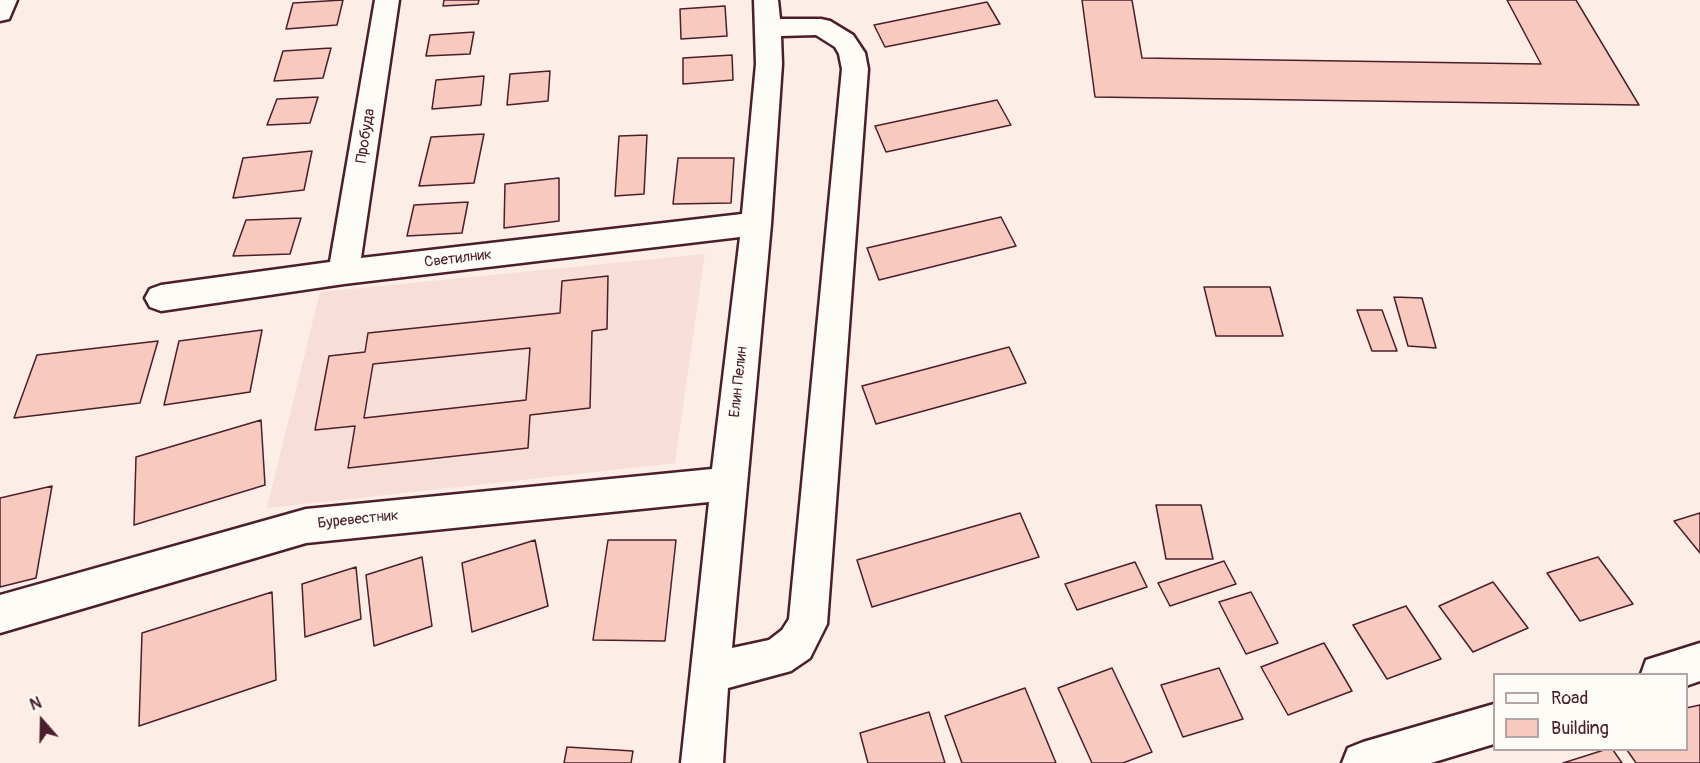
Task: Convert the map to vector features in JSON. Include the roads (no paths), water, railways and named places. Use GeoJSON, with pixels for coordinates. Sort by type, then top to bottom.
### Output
{"type":"FeatureCollection","features":[{"type":"Feature","properties":{"kind":"street"},"geometry":{"type":"LineString","coordinates":[[0,13],[5,0]]}},
{"type":"Feature","properties":{"kind":"street","name":"Пробуда"},"geometry":{"type":"LineString","coordinates":[[344,272],[387,0]]}},
{"type":"Feature","properties":{"kind":"street"},"geometry":{"type":"LineString","coordinates":[[711,673],[777,657],[796,644],[808,624],[855,69],[852,53],[844,41],[828,30],[766,14]]}},
{"type":"Feature","properties":{"kind":"street","name":"Елин Пелин"},"geometry":{"type":"LineString","coordinates":[[702,763],[728,484],[756,224],[769,64],[766,14]]}},
{"type":"Feature","properties":{"kind":"street","name":"Светилник"},"geometry":{"type":"LineString","coordinates":[[161,298],[344,272],[756,224]]}},
{"type":"Feature","properties":{"kind":"street","name":"Буревестник"},"geometry":{"type":"LineString","coordinates":[[0,614],[306,526],[728,484]]}},
{"type":"Feature","properties":{"kind":"street"},"geometry":{"type":"LineString","coordinates":[[1666,673],[1700,662]]}},
{"type":"Feature","properties":{"kind":"street"},"geometry":{"type":"LineString","coordinates":[[1363,763],[1493,724]]}}]}
